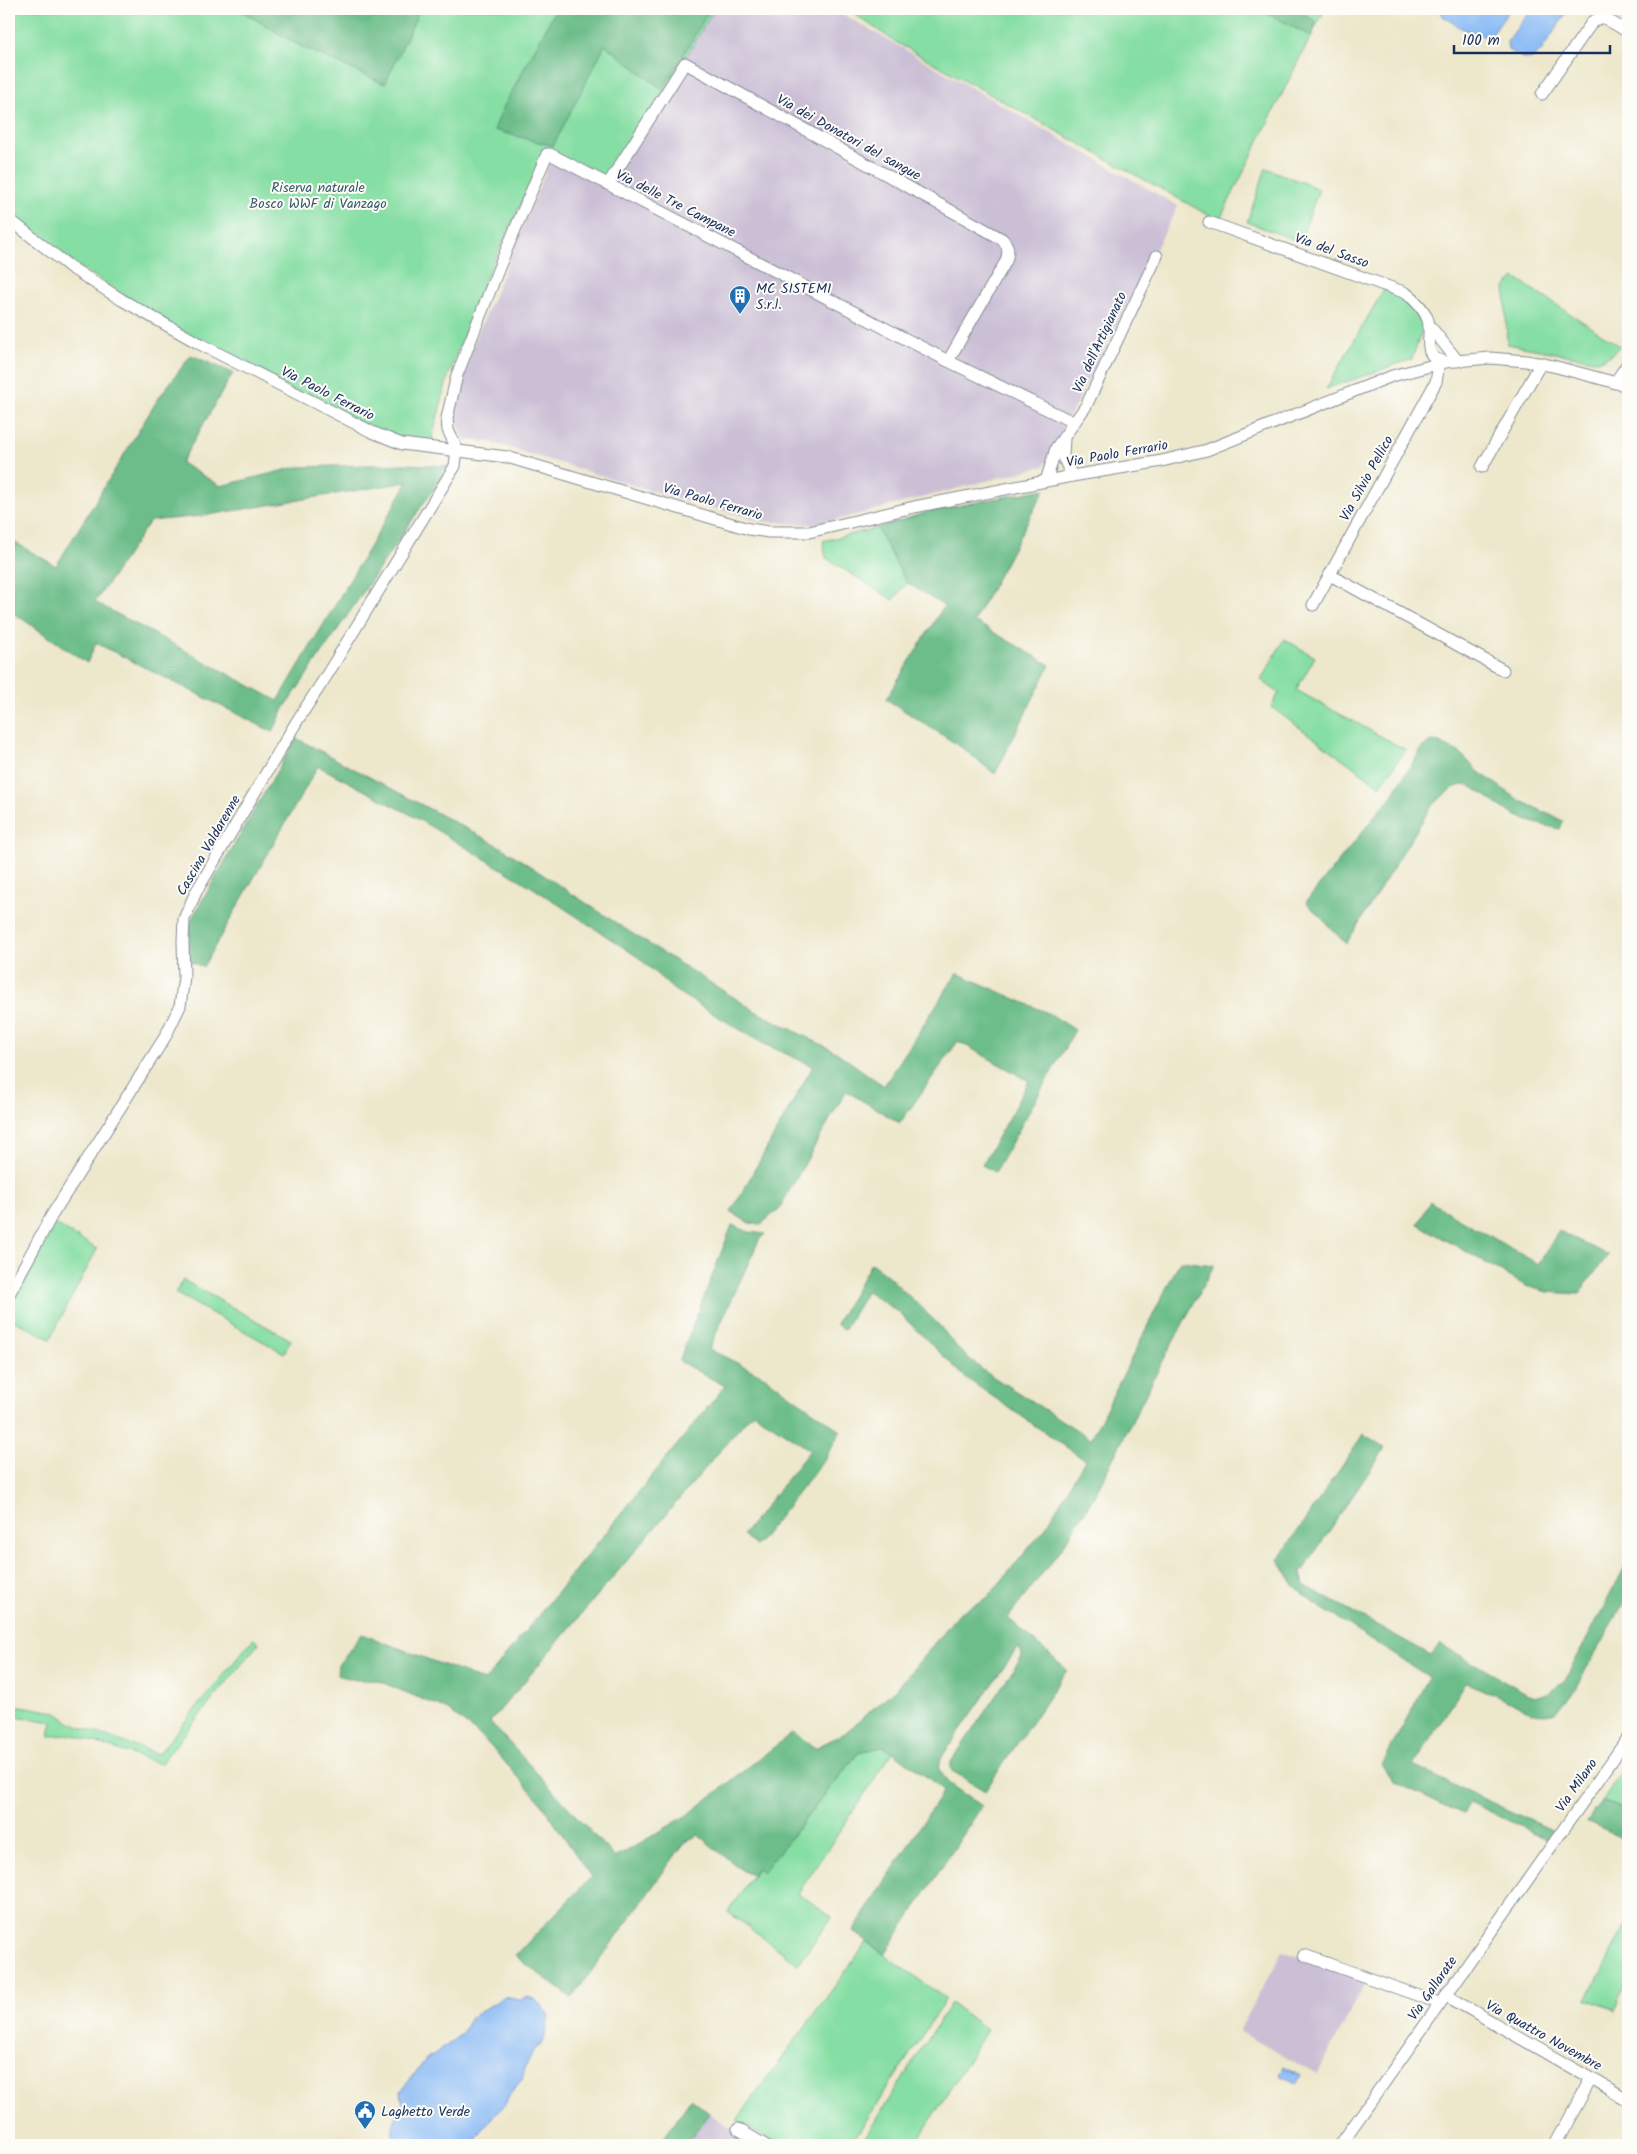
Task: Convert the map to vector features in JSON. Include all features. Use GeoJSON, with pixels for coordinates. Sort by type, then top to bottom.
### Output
{"type":"FeatureCollection","features":[{"type":"Feature","properties":{"kind":"street"},"geometry":{"type":"LineString","coordinates":[[1609,19],[1616,9]]}},
{"type":"Feature","properties":{"kind":"street"},"geometry":{"type":"LineString","coordinates":[[1542,94],[1592,21],[1604,17],[1628,32]]}},
{"type":"Feature","properties":{"kind":"street","name":"Via dei Donatori del sangue"},"geometry":{"type":"LineString","coordinates":[[608,184],[685,63],[1002,239],[1006,243],[1009,248],[1006,261],[948,361]]}},
{"type":"Feature","properties":{"kind":"street","name":"Via delle Tre Campane"},"geometry":{"type":"LineString","coordinates":[[457,449],[448,430],[447,418],[457,375],[500,265],[547,155],[550,154],[948,361],[1073,422]]}},
{"type":"Feature","properties":{"kind":"street","name":"Via Paolo Ferrario"},"geometry":{"type":"LineString","coordinates":[[9,219],[70,266],[122,300],[209,349],[372,432],[402,444],[457,449],[507,457],[749,529],[770,532],[809,532],[914,507],[1072,476],[1162,461],[1207,450],[1409,370],[1447,359],[1499,359],[1541,363],[1628,386]]}},
{"type":"Feature","properties":{"kind":"street","name":"Via del Sasso"},"geometry":{"type":"LineString","coordinates":[[1209,222],[1397,289],[1419,304],[1447,359]]}},
{"type":"Feature","properties":{"kind":"street","name":"Via dell'Artigianato"},"geometry":{"type":"LineString","coordinates":[[1046,481],[1051,458],[1073,422],[1086,406],[1156,256]]}},
{"type":"Feature","properties":{"kind":"street","name":"Via del Sasso"},"geometry":{"type":"LineString","coordinates":[[1428,348],[1429,325]]}},
{"type":"Feature","properties":{"kind":"street"},"geometry":{"type":"LineString","coordinates":[[1428,348],[1434,358],[1447,359]]}},
{"type":"Feature","properties":{"kind":"street"},"geometry":{"type":"LineString","coordinates":[[1409,370],[1422,360],[1428,348]]}},
{"type":"Feature","properties":{"kind":"street","name":"Via Silvio Pellico"},"geometry":{"type":"LineString","coordinates":[[1313,605],[1436,382],[1438,370],[1447,359]]}},
{"type":"Feature","properties":{"kind":"street"},"geometry":{"type":"LineString","coordinates":[[1482,468],[1541,363]]}},
{"type":"Feature","properties":{"kind":"street"},"geometry":{"type":"LineString","coordinates":[[1615,383],[1628,363]]}},
{"type":"Feature","properties":{"kind":"street"},"geometry":{"type":"LineString","coordinates":[[1064,437],[1063,457],[1072,476]]}},
{"type":"Feature","properties":{"kind":"street","name":"Cascina Valdarenne"},"geometry":{"type":"LineString","coordinates":[[9,1294],[52,1215],[165,1038],[180,1006],[184,978],[184,919],[196,892],[297,721],[326,678],[455,466],[457,449]]}},
{"type":"Feature","properties":{"kind":"street"},"geometry":{"type":"LineString","coordinates":[[1330,575],[1503,670]]}},
{"type":"Feature","properties":{"kind":"street","name":"Via Milano"},"geometry":{"type":"LineString","coordinates":[[1549,1849],[1628,1738]]}},
{"type":"Feature","properties":{"kind":"street","name":"Via Gallarate"},"geometry":{"type":"LineString","coordinates":[[1340,2145],[1549,1849]]}},
{"type":"Feature","properties":{"kind":"street","name":"Via Quattro Novembre"},"geometry":{"type":"LineString","coordinates":[[1304,1955],[1442,1999],[1591,2078],[1628,2100]]}},
{"type":"Feature","properties":{"kind":"street"},"geometry":{"type":"LineString","coordinates":[[1554,2145],[1591,2078]]}},
{"type":"Feature","properties":{"kind":"street"},"geometry":{"type":"LineString","coordinates":[[738,2129],[765,2145]]}},
{"type":"Feature","properties":{"kind":"shaded area"},"geometry":{"type":"Polygon","coordinates":[[[710,9],[834,9],[1178,206],[1044,466],[817,525],[761,521],[676,498],[489,442],[465,440],[452,411],[459,379],[548,166],[553,146],[710,9]]]}},
{"type":"Feature","properties":{"kind":"shaded area"},"geometry":{"type":"Polygon","coordinates":[[[1282,1951],[1367,1980],[1317,2075],[1239,2031],[1282,1951]]]}},
{"type":"Feature","properties":{"kind":"shaded area"},"geometry":{"type":"Polygon","coordinates":[[[709,2113],[747,2140],[744,2145],[687,2145],[709,2113]]]}},
{"type":"Feature","properties":{"kind":"green space","name":"Riserva naturale Bosco WWF di Vanzago"},"geometry":{"type":"Polygon","coordinates":[[[9,9],[714,9],[673,80],[607,183],[547,149],[484,282],[448,377],[429,449],[403,445],[198,343],[9,221],[9,9]]]}},
{"type":"Feature","properties":{"kind":"green space"},"geometry":{"type":"Polygon","coordinates":[[[238,9],[420,9],[385,84],[300,46],[238,9]]]}},
{"type":"Feature","properties":{"kind":"green space"},"geometry":{"type":"Polygon","coordinates":[[[556,9],[710,9],[663,90],[605,45],[553,146],[494,130],[503,108],[556,9]]]}},
{"type":"Feature","properties":{"kind":"green space"},"geometry":{"type":"Polygon","coordinates":[[[847,9],[1325,9],[1219,221],[894,41],[847,9]]]}},
{"type":"Feature","properties":{"kind":"green space"},"geometry":{"type":"Polygon","coordinates":[[[1259,9],[1294,9],[1316,21],[1312,37],[1259,9]]]}},
{"type":"Feature","properties":{"kind":"green space"},"geometry":{"type":"Polygon","coordinates":[[[1266,168],[1319,189],[1300,242],[1247,222],[1266,168]]]}},
{"type":"Feature","properties":{"kind":"green space"},"geometry":{"type":"Polygon","coordinates":[[[1515,278],[1620,346],[1611,355],[1598,361],[1507,344],[1505,287],[1515,278]]]}},
{"type":"Feature","properties":{"kind":"green space"},"geometry":{"type":"Polygon","coordinates":[[[1384,289],[1407,302],[1416,311],[1424,324],[1412,359],[1326,389],[1384,289]]]}},
{"type":"Feature","properties":{"kind":"green space"},"geometry":{"type":"Polygon","coordinates":[[[191,355],[233,373],[181,463],[221,486],[297,467],[404,464],[449,466],[283,710],[273,732],[96,643],[87,663],[9,610],[9,539],[56,566],[158,399],[191,355]],[[408,482],[202,516],[150,521],[95,602],[278,701],[408,482]]]}},
{"type":"Feature","properties":{"kind":"green space"},"geometry":{"type":"Polygon","coordinates":[[[1045,489],[974,621],[1050,665],[995,774],[961,747],[886,699],[944,606],[907,583],[877,528],[931,511],[1045,489]]]}},
{"type":"Feature","properties":{"kind":"green space"},"geometry":{"type":"Polygon","coordinates":[[[877,528],[907,583],[893,600],[826,558],[823,541],[877,528]]]}},
{"type":"Feature","properties":{"kind":"green space"},"geometry":{"type":"Polygon","coordinates":[[[1284,639],[1315,657],[1296,690],[1406,750],[1380,786],[1271,707],[1279,693],[1261,680],[1284,639]]]}},
{"type":"Feature","properties":{"kind":"green space"},"geometry":{"type":"Polygon","coordinates":[[[296,738],[501,847],[636,936],[757,1012],[836,1052],[884,1086],[957,973],[1052,1015],[1075,1030],[995,1172],[982,1165],[1029,1081],[958,1041],[900,1123],[846,1091],[779,1209],[761,1224],[749,1223],[731,1212],[813,1066],[762,1043],[674,990],[638,957],[532,887],[413,816],[318,766],[203,967],[187,960],[191,920],[296,738]]]}},
{"type":"Feature","properties":{"kind":"green space"},"geometry":{"type":"Polygon","coordinates":[[[1435,741],[1459,752],[1479,772],[1519,800],[1563,821],[1560,829],[1519,817],[1475,789],[1467,786],[1451,789],[1429,810],[1346,944],[1306,902],[1392,795],[1422,748],[1429,742],[1435,741]]]}},
{"type":"Feature","properties":{"kind":"green space"},"geometry":{"type":"Polygon","coordinates":[[[1430,1202],[1538,1264],[1559,1231],[1608,1255],[1579,1294],[1547,1292],[1526,1286],[1418,1224],[1430,1202]]]}},
{"type":"Feature","properties":{"kind":"green space"},"geometry":{"type":"Polygon","coordinates":[[[55,1224],[97,1249],[50,1339],[9,1318],[9,1309],[55,1224]]]}},
{"type":"Feature","properties":{"kind":"green space"},"geometry":{"type":"Polygon","coordinates":[[[732,1225],[749,1232],[765,1234],[759,1240],[709,1349],[765,1377],[841,1431],[824,1460],[756,1546],[743,1535],[810,1450],[753,1412],[490,1722],[615,1858],[689,1814],[793,1732],[815,1748],[845,1733],[901,1684],[959,1613],[987,1598],[1044,1530],[1085,1460],[966,1378],[898,1312],[867,1291],[844,1330],[836,1324],[871,1263],[887,1275],[938,1324],[961,1352],[984,1371],[1091,1439],[1180,1261],[1214,1265],[1094,1496],[1062,1548],[1008,1618],[1067,1670],[985,1791],[954,1772],[951,1768],[951,1762],[1022,1657],[1018,1647],[941,1758],[939,1769],[948,1783],[982,1806],[885,1954],[853,1931],[944,1790],[893,1752],[883,1747],[859,1752],[763,1872],[757,1868],[752,1875],[743,1871],[698,1835],[685,1842],[572,1998],[515,1956],[591,1877],[539,1800],[484,1739],[448,1710],[376,1680],[356,1680],[337,1675],[338,1665],[362,1634],[485,1681],[725,1386],[679,1361],[732,1225]]]}},
{"type":"Feature","properties":{"kind":"green space"},"geometry":{"type":"Polygon","coordinates":[[[183,1280],[291,1340],[284,1353],[175,1293],[183,1280]]]}},
{"type":"Feature","properties":{"kind":"green space"},"geometry":{"type":"Polygon","coordinates":[[[1364,1434],[1385,1448],[1301,1573],[1304,1585],[1431,1655],[1440,1644],[1533,1697],[1550,1693],[1565,1680],[1628,1561],[1628,1596],[1569,1699],[1561,1707],[1545,1714],[1533,1713],[1466,1682],[1413,1766],[1555,1832],[1548,1840],[1470,1802],[1463,1814],[1395,1782],[1382,1765],[1429,1677],[1315,1604],[1296,1588],[1278,1560],[1364,1434]]]}},
{"type":"Feature","properties":{"kind":"green space"},"geometry":{"type":"Polygon","coordinates":[[[253,1639],[259,1643],[160,1764],[74,1735],[49,1736],[52,1722],[9,1715],[9,1704],[55,1712],[72,1724],[158,1754],[253,1639]]]}},
{"type":"Feature","properties":{"kind":"green space"},"geometry":{"type":"Polygon","coordinates":[[[883,1746],[893,1752],[798,1893],[832,1917],[798,1964],[728,1912],[757,1868],[763,1872],[859,1752],[883,1746]]]}},
{"type":"Feature","properties":{"kind":"green space"},"geometry":{"type":"Polygon","coordinates":[[[1628,1763],[1627,1809],[1602,1801],[1628,1763]]]}},
{"type":"Feature","properties":{"kind":"green space"},"geometry":{"type":"Polygon","coordinates":[[[1602,1801],[1628,1809],[1628,1841],[1587,1822],[1602,1801]]]}},
{"type":"Feature","properties":{"kind":"green space"},"geometry":{"type":"Polygon","coordinates":[[[1628,1921],[1628,1978],[1615,2011],[1587,1999],[1628,1921]]]}},
{"type":"Feature","properties":{"kind":"green space"},"geometry":{"type":"Polygon","coordinates":[[[867,1942],[946,1999],[850,2145],[777,2145],[737,2120],[867,1942]]]}},
{"type":"Feature","properties":{"kind":"green space"},"geometry":{"type":"Polygon","coordinates":[[[951,2003],[987,2030],[915,2145],[860,2145],[951,2003]]]}},
{"type":"Feature","properties":{"kind":"green space"},"geometry":{"type":"Polygon","coordinates":[[[691,2099],[709,2113],[687,2145],[659,2145],[691,2099]]]}},
{"type":"Feature","properties":{"kind":"water"},"geometry":{"type":"Polygon","coordinates":[[[1442,9],[1510,9],[1491,36],[1485,36],[1471,33],[1451,22],[1441,14],[1442,9]]]}},
{"type":"Feature","properties":{"kind":"water"},"geometry":{"type":"Polygon","coordinates":[[[1531,9],[1569,9],[1541,51],[1532,59],[1523,58],[1508,50],[1507,42],[1531,9]]]}},
{"type":"Feature","properties":{"kind":"water","name":"Laghetto Verde"},"geometry":{"type":"Polygon","coordinates":[[[505,1997],[520,2000],[528,1997],[536,2000],[549,2015],[544,2041],[533,2051],[522,2079],[508,2097],[505,2105],[493,2116],[477,2137],[476,2145],[395,2145],[393,2125],[403,2108],[401,2091],[427,2058],[440,2051],[462,2033],[472,2016],[505,1997]]]}},
{"type":"Feature","properties":{"kind":"water"},"geometry":{"type":"Polygon","coordinates":[[[1284,2066],[1301,2075],[1297,2083],[1280,2075],[1284,2066]]]}},
{"type":"Feature","properties":{"kind":"place","name":"MC SISTEMI S.r.l."},"geometry":{"type":"Point","coordinates":[740,315]}},
{"type":"Feature","properties":{"kind":"place","name":"Laghetto Verde"},"geometry":{"type":"Point","coordinates":[365,2130]}}]}
